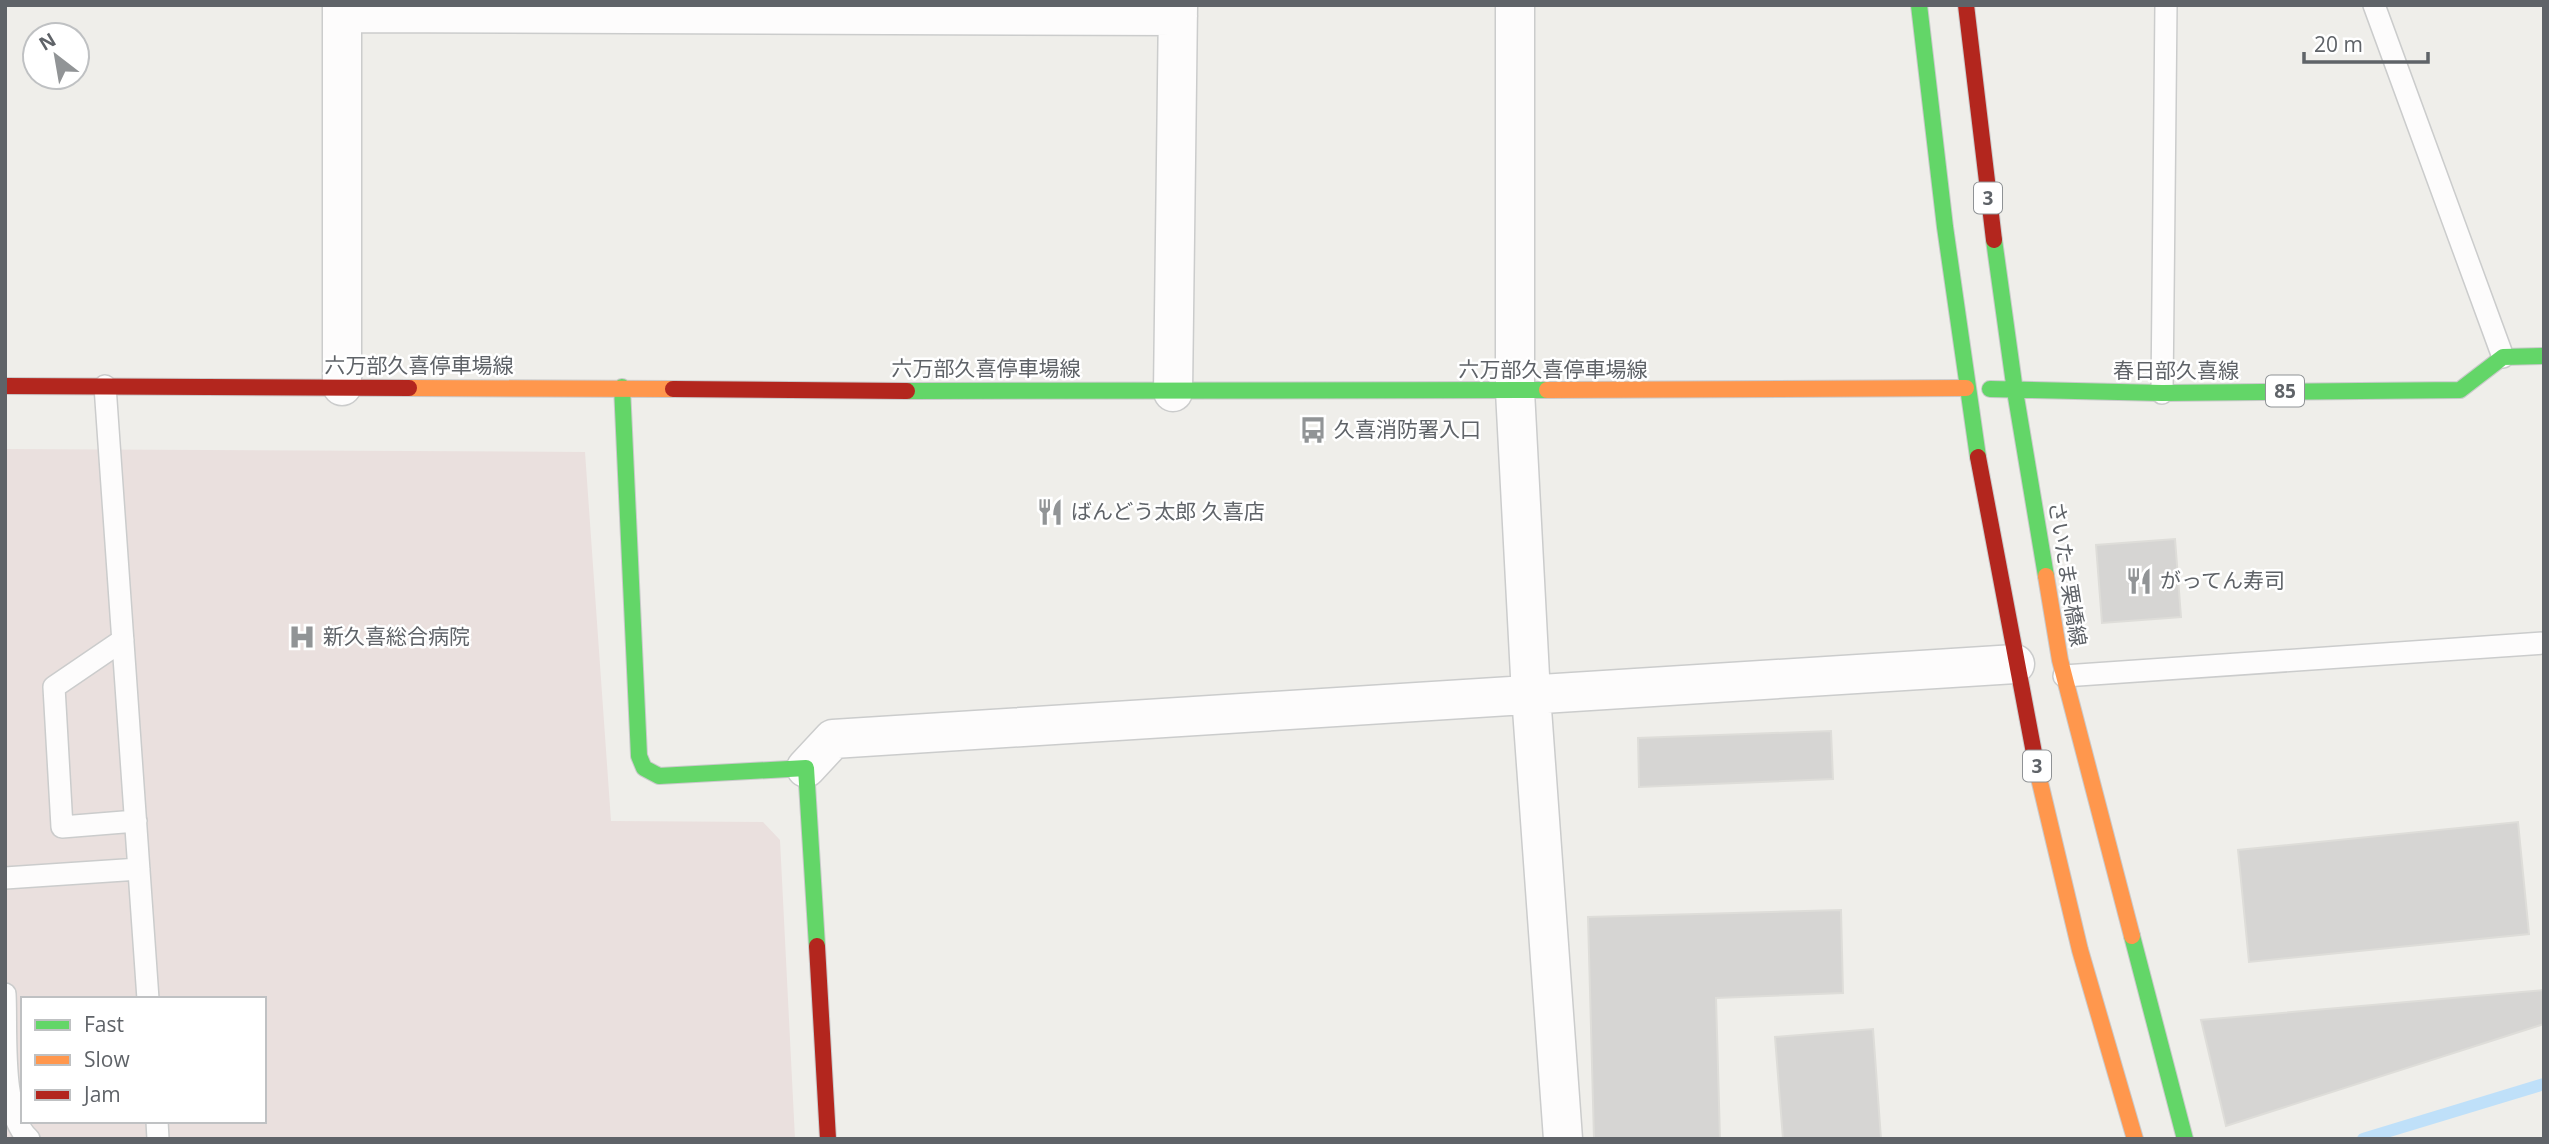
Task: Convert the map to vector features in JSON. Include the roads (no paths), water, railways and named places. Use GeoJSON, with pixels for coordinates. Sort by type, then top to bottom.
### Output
{"type":"FeatureCollection","features":[{"type":"Feature","properties":{"kind":"main road","name":"3"},"geometry":{"type":"LineString","coordinates":[[1919,5],[1966,388],[2015,664],[2064,889],[2134,1139]]}},
{"type":"Feature","properties":{"kind":"main road","name":"さいたま栗橋線"},"geometry":{"type":"LineString","coordinates":[[1966,5],[1979,129],[2015,391],[2064,676],[2185,1139]]}},
{"type":"Feature","properties":{"kind":"main road"},"geometry":{"type":"LineString","coordinates":[[2503,358],[2544,356]]}},
{"type":"Feature","properties":{"kind":"main road","name":"春日部久喜線"},"geometry":{"type":"LineString","coordinates":[[1966,388],[2162,393],[2460,390],[2503,358]]}},
{"type":"Feature","properties":{"kind":"main road","name":"六万部久喜停車場線"},"geometry":{"type":"LineString","coordinates":[[5,386],[622,387],[1173,392],[1966,388]]}},
{"type":"Feature","properties":{"kind":"main road"},"geometry":{"type":"LineString","coordinates":[[622,387],[639,755],[644,768],[660,776],[806,768],[828,1139]]}},
{"type":"Feature","properties":{"kind":"street"},"geometry":{"type":"LineString","coordinates":[[1515,5],[1515,391],[1531,695],[1563,1139]]}},
{"type":"Feature","properties":{"kind":"street"},"geometry":{"type":"LineString","coordinates":[[342,386],[342,9],[1178,11],[1173,392]]}},
{"type":"Feature","properties":{"kind":"street"},"geometry":{"type":"LineString","coordinates":[[806,768],[833,739],[2015,664]]}},
{"type":"Feature","properties":{"kind":"lane"},"geometry":{"type":"LineString","coordinates":[[2162,393],[2166,5]]}},
{"type":"Feature","properties":{"kind":"lane"},"geometry":{"type":"LineString","coordinates":[[2374,5],[2503,358]]}},
{"type":"Feature","properties":{"kind":"lane"},"geometry":{"type":"LineString","coordinates":[[106,386],[148,997]]}},
{"type":"Feature","properties":{"kind":"lane"},"geometry":{"type":"LineString","coordinates":[[123,640],[54,687],[62,827],[136,821]]}},
{"type":"Feature","properties":{"kind":"lane"},"geometry":{"type":"LineString","coordinates":[[2064,676],[2544,643]]}},
{"type":"Feature","properties":{"kind":"lane"},"geometry":{"type":"LineString","coordinates":[[5,878],[139,869]]}},
{"type":"Feature","properties":{"kind":"lane"},"geometry":{"type":"LineString","coordinates":[[5,994],[10,1099],[19,1130],[29,1139]]}},
{"type":"Feature","properties":{"kind":"waterway"},"geometry":{"type":"LineString","coordinates":[[2363,1139],[2544,1084]]}},
{"type":"Feature","properties":{"kind":"place","name":"久喜消防署入口"},"geometry":{"type":"Point","coordinates":[1313,430]}},
{"type":"Feature","properties":{"kind":"place","name":"ばんどう太郎 久喜店"},"geometry":{"type":"Point","coordinates":[1050,512]}},
{"type":"Feature","properties":{"kind":"place","name":"がってん寿司"},"geometry":{"type":"Point","coordinates":[2139,581]}},
{"type":"Feature","properties":{"kind":"place","name":"新久喜総合病院"},"geometry":{"type":"Point","coordinates":[302,637]}}]}
